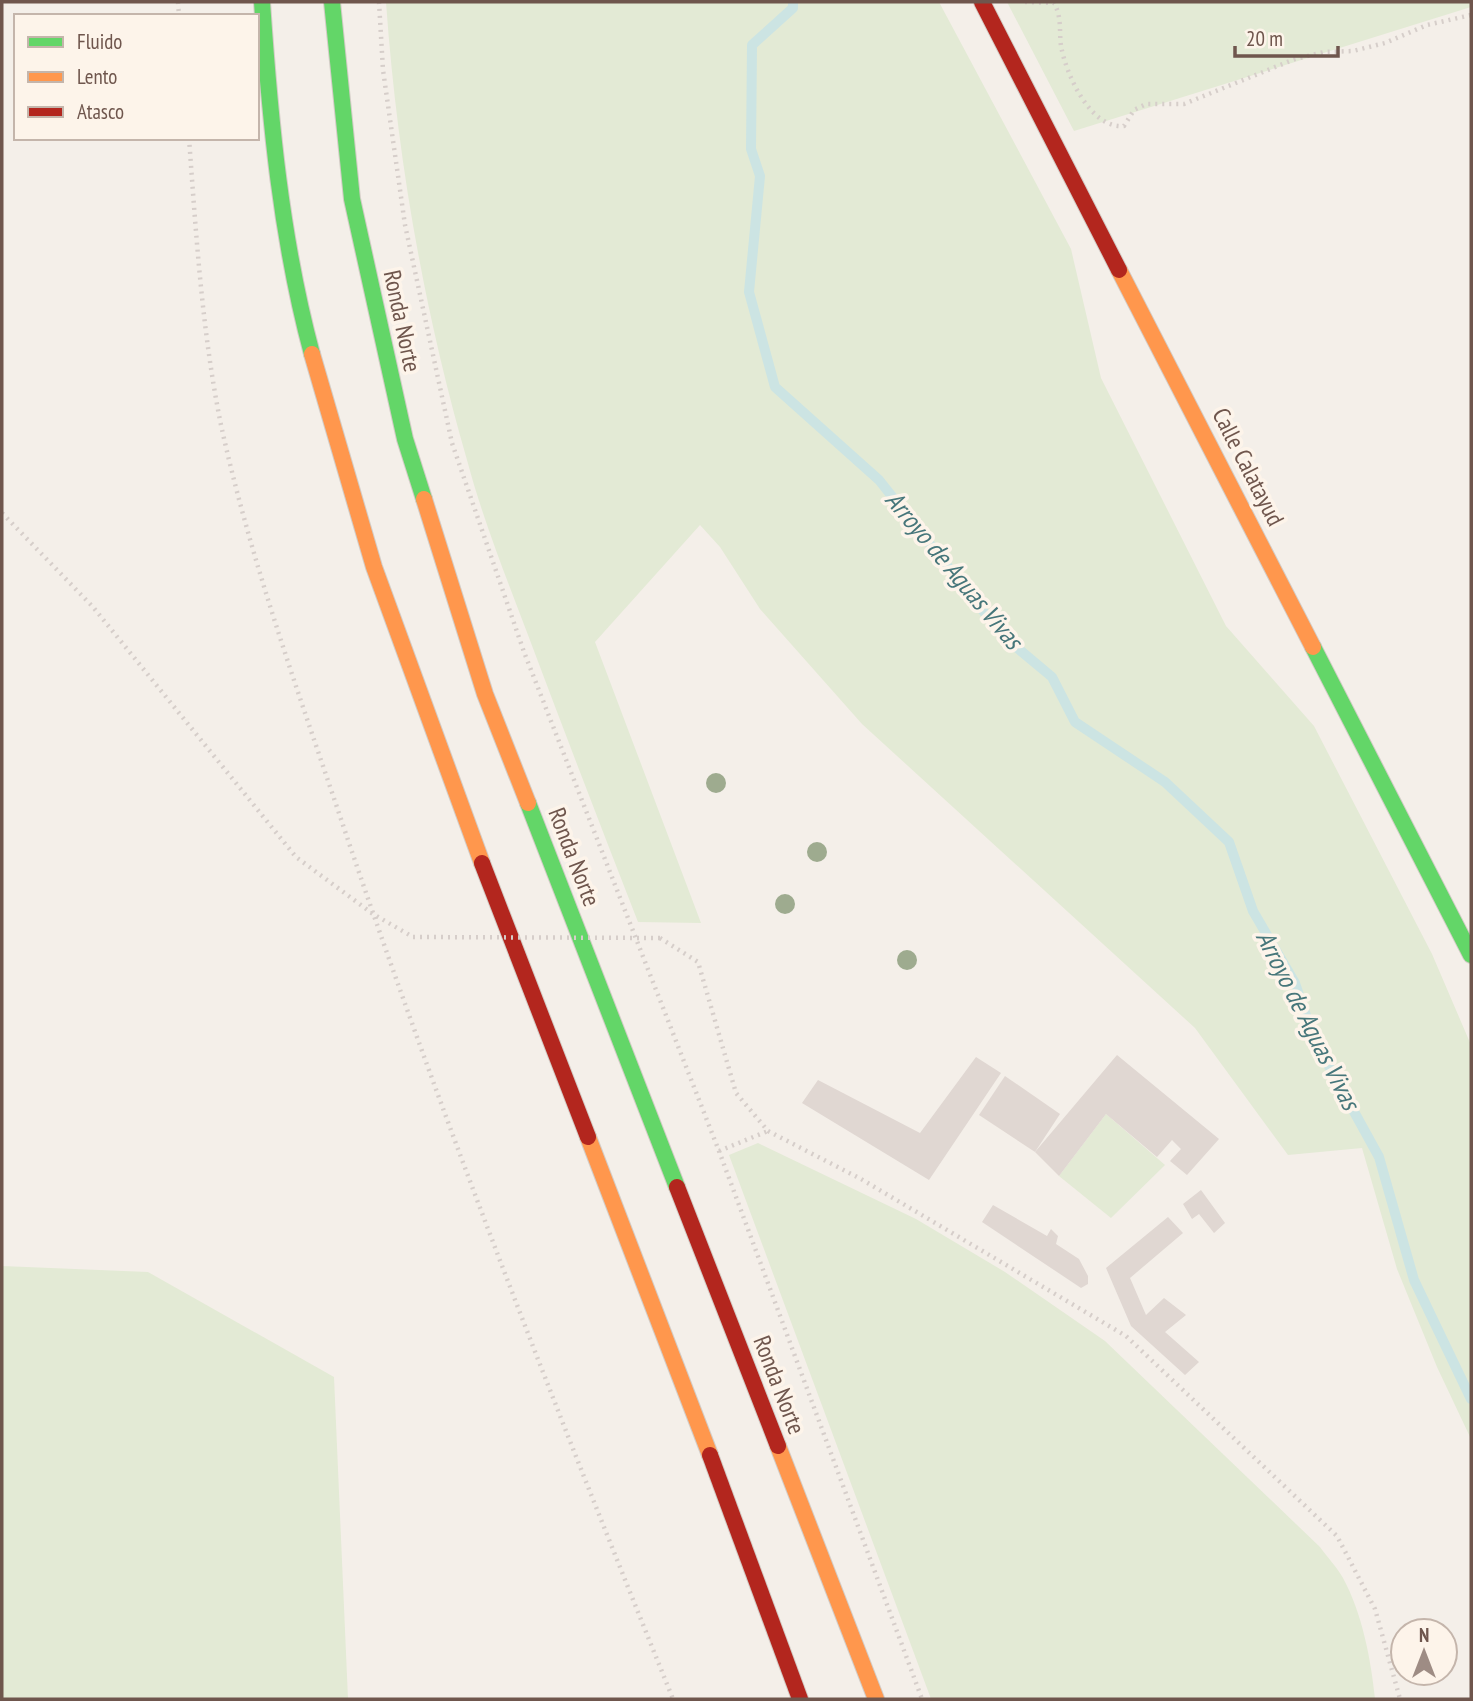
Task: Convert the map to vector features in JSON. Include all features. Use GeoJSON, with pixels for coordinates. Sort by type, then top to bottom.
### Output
{"type":"FeatureCollection","features":[{"type":"Feature","properties":{"kind":"main road"},"geometry":{"type":"LineString","coordinates":[[262,2],[263,43],[282,213],[322,400],[405,663],[800,1699]]}},
{"type":"Feature","properties":{"kind":"main road","name":"Ronda Norte"},"geometry":{"type":"LineString","coordinates":[[332,2],[352,199],[396,399],[405,439],[485,694],[876,1699]]}},
{"type":"Feature","properties":{"kind":"main road","name":"Calle Calatayud"},"geometry":{"type":"LineString","coordinates":[[982,2],[1471,955]]}},
{"type":"Feature","properties":{"kind":"path","name":"Ronda Norte"},"geometry":{"type":"LineString","coordinates":[[379,2],[383,70],[405,225],[452,443],[524,652],[719,1151],[922,1699]]}},
{"type":"Feature","properties":{"kind":"path"},"geometry":{"type":"LineString","coordinates":[[1025,2],[1054,3],[1059,12],[1061,47],[1070,75],[1088,106],[1101,120],[1115,127],[1124,126],[1134,110],[1146,104],[1194,102],[1237,80],[1295,59],[1324,52],[1353,51],[1385,43],[1427,25],[1471,15]]}},
{"type":"Feature","properties":{"kind":"path"},"geometry":{"type":"LineString","coordinates":[[188,140],[198,256],[221,424],[274,621],[373,914],[470,1182],[673,1699]]}},
{"type":"Feature","properties":{"kind":"path"},"geometry":{"type":"LineString","coordinates":[[2,513],[93,607],[296,858],[373,914],[413,937],[660,938],[698,962],[736,1093],[768,1131],[861,1179],[1126,1336],[1337,1536],[1375,1609],[1399,1699]]}},
{"type":"Feature","properties":{"kind":"path"},"geometry":{"type":"LineString","coordinates":[[719,1151],[768,1131]]}},
{"type":"Feature","properties":{"kind":"green space"},"geometry":{"type":"Polygon","coordinates":[[[386,2],[939,2],[1071,249],[1101,378],[1226,626],[1314,726],[1432,954],[1471,1045],[1471,1439],[1437,1367],[1397,1269],[1362,1148],[1288,1155],[1195,1028],[862,724],[760,609],[720,547],[700,525],[595,642],[701,923],[638,922],[495,548],[473,482],[438,347],[414,233],[397,118],[386,2]]]}},
{"type":"Feature","properties":{"kind":"green space"},"geometry":{"type":"Polygon","coordinates":[[[1007,2],[1471,2],[1471,7],[1074,131],[1007,2]]]}},
{"type":"Feature","properties":{"kind":"green space"},"geometry":{"type":"Polygon","coordinates":[[[1106,1114],[1165,1165],[1111,1218],[1059,1176],[1106,1114]]]}},
{"type":"Feature","properties":{"kind":"green space"},"geometry":{"type":"Polygon","coordinates":[[[758,1143],[916,1219],[1005,1272],[1105,1341],[1320,1547],[1335,1566],[1350,1592],[1360,1621],[1375,1699],[931,1699],[729,1155],[758,1143]]]}},
{"type":"Feature","properties":{"kind":"green space"},"geometry":{"type":"Polygon","coordinates":[[[2,1266],[148,1272],[334,1377],[348,1699],[2,1699],[2,1266]]]}},
{"type":"Feature","properties":{"kind":"building"},"geometry":{"type":"Polygon","coordinates":[[[1117,1055],[1219,1139],[1187,1175],[1170,1161],[1181,1149],[1172,1140],[1157,1157],[1106,1114],[1059,1176],[1035,1152],[1117,1055]]]}},
{"type":"Feature","properties":{"kind":"building"},"geometry":{"type":"Polygon","coordinates":[[[976,1057],[1001,1073],[929,1180],[802,1103],[818,1080],[920,1133],[976,1057]]]}},
{"type":"Feature","properties":{"kind":"building"},"geometry":{"type":"Polygon","coordinates":[[[1005,1076],[1060,1114],[1035,1152],[979,1115],[1005,1076]]]}},
{"type":"Feature","properties":{"kind":"building"},"geometry":{"type":"Polygon","coordinates":[[[1201,1190],[1225,1223],[1214,1233],[1199,1214],[1192,1219],[1183,1204],[1201,1190]]]}},
{"type":"Feature","properties":{"kind":"building"},"geometry":{"type":"Polygon","coordinates":[[[993,1205],[1047,1236],[1051,1229],[1058,1236],[1056,1244],[1079,1259],[1088,1276],[1088,1284],[1081,1288],[982,1222],[993,1205]]]}},
{"type":"Feature","properties":{"kind":"building"},"geometry":{"type":"Polygon","coordinates":[[[1168,1217],[1183,1233],[1130,1278],[1146,1315],[1164,1298],[1186,1315],[1165,1332],[1199,1362],[1185,1375],[1131,1326],[1106,1268],[1168,1217]]]}},
{"type":"Feature","properties":{"kind":"waterway","name":"Arroyo de Aguas Vivas"},"geometry":{"type":"LineString","coordinates":[[793,2],[793,8],[752,45],[751,149],[760,176],[749,292],[775,387],[879,480],[1003,636],[1052,677],[1075,722],[1165,782],[1229,842],[1253,911],[1295,983],[1314,1039],[1379,1157],[1414,1280],[1471,1399]]}},
{"type":"Feature","properties":{"kind":"traffic: fast"},"geometry":{"type":"LineString","coordinates":[[262,2],[278,179],[292,267],[312,354]]}},
{"type":"Feature","properties":{"kind":"traffic: fast"},"geometry":{"type":"LineString","coordinates":[[332,2],[352,199],[405,439],[424,499]]}},
{"type":"Feature","properties":{"kind":"traffic: fast"},"geometry":{"type":"LineString","coordinates":[[1313,647],[1471,955]]}},
{"type":"Feature","properties":{"kind":"traffic: fast"},"geometry":{"type":"LineString","coordinates":[[528,803],[677,1187]]}},
{"type":"Feature","properties":{"kind":"traffic: slow"},"geometry":{"type":"LineString","coordinates":[[1119,270],[1313,647]]}},
{"type":"Feature","properties":{"kind":"traffic: slow"},"geometry":{"type":"LineString","coordinates":[[312,354],[374,567],[482,863]]}},
{"type":"Feature","properties":{"kind":"traffic: slow"},"geometry":{"type":"LineString","coordinates":[[424,499],[485,694],[528,803]]}},
{"type":"Feature","properties":{"kind":"traffic: slow"},"geometry":{"type":"LineString","coordinates":[[588,1137],[710,1455]]}},
{"type":"Feature","properties":{"kind":"traffic: slow"},"geometry":{"type":"LineString","coordinates":[[778,1446],[876,1699]]}},
{"type":"Feature","properties":{"kind":"traffic: jam"},"geometry":{"type":"LineString","coordinates":[[982,2],[1119,270]]}},
{"type":"Feature","properties":{"kind":"traffic: jam"},"geometry":{"type":"LineString","coordinates":[[482,863],[588,1137]]}},
{"type":"Feature","properties":{"kind":"traffic: jam"},"geometry":{"type":"LineString","coordinates":[[677,1187],[778,1446]]}},
{"type":"Feature","properties":{"kind":"traffic: jam"},"geometry":{"type":"LineString","coordinates":[[710,1455],[800,1699]]}}]}
